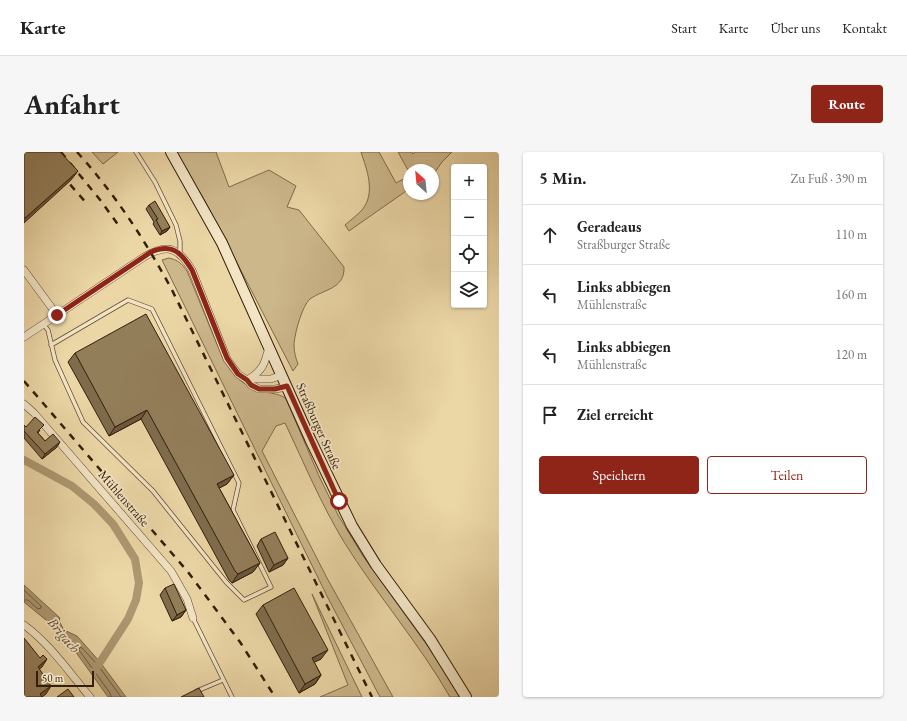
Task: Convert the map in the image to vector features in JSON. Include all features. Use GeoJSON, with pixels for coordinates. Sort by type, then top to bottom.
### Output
{"type":"FeatureCollection","features":[{"type":"Feature","properties":{"kind":"main road","name":"Straßburger Straße"},"geometry":{"type":"LineString","coordinates":[[171,152],[222,243],[352,526],[376,565],[430,639],[466,697]]}},
{"type":"Feature","properties":{"kind":"street"},"geometry":{"type":"LineString","coordinates":[[24,336],[151,252],[162,248],[168,248],[180,253],[192,270],[227,358],[238,374],[247,380],[251,385],[259,389],[275,389],[287,386]]}},
{"type":"Feature","properties":{"kind":"street"},"geometry":{"type":"LineString","coordinates":[[24,270],[57,315]]}},
{"type":"Feature","properties":{"kind":"street"},"geometry":{"type":"LineString","coordinates":[[247,380],[257,374],[265,362],[269,347]]}},
{"type":"Feature","properties":{"kind":"street"},"geometry":{"type":"LineString","coordinates":[[247,380],[271,378],[282,375]]}},
{"type":"Feature","properties":{"kind":"street","name":"Mühlenstraße"},"geometry":{"type":"LineString","coordinates":[[24,404],[34,413],[171,571],[187,599],[193,618]]}},
{"type":"Feature","properties":{"kind":"street"},"geometry":{"type":"LineString","coordinates":[[24,625],[34,632],[56,656],[90,697]]}},
{"type":"Feature","properties":{"kind":"lane"},"geometry":{"type":"LineString","coordinates":[[136,152],[155,182],[176,225],[180,241],[180,253]]}},
{"type":"Feature","properties":{"kind":"lane"},"geometry":{"type":"LineString","coordinates":[[44,324],[48,330],[51,345],[55,360],[84,422],[153,491],[226,582],[244,600],[271,587],[233,510],[239,483],[152,309],[128,300],[51,345]]}},
{"type":"Feature","properties":{"kind":"lane"},"geometry":{"type":"LineString","coordinates":[[193,618],[232,697]]}},
{"type":"Feature","properties":{"kind":"lane"},"geometry":{"type":"LineString","coordinates":[[191,694],[223,680]]}},
{"type":"Feature","properties":{"kind":"shaded area"},"geometry":{"type":"Polygon","coordinates":[[[92,152],[118,152],[103,164],[92,152]]]}},
{"type":"Feature","properties":{"kind":"shaded area"},"geometry":{"type":"Polygon","coordinates":[[[176,152],[216,152],[229,187],[269,170],[296,186],[287,207],[299,210],[344,267],[341,280],[333,288],[310,299],[304,308],[295,335],[294,348],[298,364],[293,371],[205,201],[176,152]]]}},
{"type":"Feature","properties":{"kind":"shaded area"},"geometry":{"type":"Polygon","coordinates":[[[361,152],[379,152],[396,183],[403,179],[403,193],[349,231],[345,225],[362,210],[369,196],[369,181],[361,152]]]}},
{"type":"Feature","properties":{"kind":"shaded area"},"geometry":{"type":"Polygon","coordinates":[[[398,152],[412,152],[413,154],[415,152],[452,152],[439,166],[439,164],[405,164],[398,152]]]}},
{"type":"Feature","properties":{"kind":"shaded area"},"geometry":{"type":"Polygon","coordinates":[[[169,258],[179,262],[187,271],[223,359],[236,376],[241,381],[258,390],[279,395],[286,399],[319,476],[338,515],[363,556],[442,666],[460,697],[450,697],[425,657],[357,562],[328,513],[285,423],[276,426],[262,451],[327,578],[393,697],[380,697],[328,598],[162,260],[169,258]]]}},
{"type":"Feature","properties":{"kind":"shaded area"},"geometry":{"type":"Polygon","coordinates":[[[312,594],[362,697],[320,697],[348,685],[312,594]]]}},
{"type":"Feature","properties":{"kind":"water","name":"Brigach"},"geometry":{"type":"Polygon","coordinates":[[[24,585],[60,618],[59,621],[64,630],[77,636],[100,662],[126,697],[108,697],[70,644],[52,625],[24,602],[24,585]]]}},
{"type":"Feature","properties":{"kind":"building"},"geometry":{"type":"Polygon","coordinates":[[[24,152],[60,152],[78,171],[25,218],[24,217],[24,152]]]}},
{"type":"Feature","properties":{"kind":"building"},"geometry":{"type":"Polygon","coordinates":[[[155,201],[170,227],[162,231],[156,220],[158,219],[149,205],[155,201]]]}},
{"type":"Feature","properties":{"kind":"building"},"geometry":{"type":"Polygon","coordinates":[[[146,314],[234,475],[217,484],[260,563],[238,574],[147,410],[115,427],[75,353],[146,314]]]}},
{"type":"Feature","properties":{"kind":"building"},"geometry":{"type":"Polygon","coordinates":[[[35,417],[44,425],[37,432],[45,441],[53,434],[60,442],[45,454],[24,431],[24,425],[26,427],[35,417]]]}},
{"type":"Feature","properties":{"kind":"building"},"geometry":{"type":"Polygon","coordinates":[[[275,532],[288,558],[274,565],[261,539],[275,532]]]}},
{"type":"Feature","properties":{"kind":"building"},"geometry":{"type":"Polygon","coordinates":[[[174,584],[186,610],[177,615],[165,588],[174,584]]]}},
{"type":"Feature","properties":{"kind":"building"},"geometry":{"type":"Polygon","coordinates":[[[294,588],[328,650],[312,658],[321,675],[305,684],[263,605],[294,588]]]}},
{"type":"Feature","properties":{"kind":"building"},"geometry":{"type":"Polygon","coordinates":[[[24,638],[40,658],[43,655],[47,659],[38,667],[51,686],[40,694],[42,697],[24,697],[24,638]]]}},
{"type":"Feature","properties":{"kind":"building"},"geometry":{"type":"Polygon","coordinates":[[[199,688],[204,697],[181,697],[199,688]]]}},
{"type":"Feature","properties":{"kind":"building"},"geometry":{"type":"Polygon","coordinates":[[[68,689],[74,697],[57,697],[68,689]]]}},
{"type":"Feature","properties":{"kind":"waterway"},"geometry":{"type":"LineString","coordinates":[[24,460],[72,486],[94,504],[113,524],[135,559],[139,583],[136,600],[128,619],[95,670]]}},
{"type":"Feature","properties":{"kind":"railway"},"geometry":{"type":"LineString","coordinates":[[61,152],[101,201],[119,226]]}},
{"type":"Feature","properties":{"kind":"railway"},"geometry":{"type":"LineString","coordinates":[[77,152],[104,184],[129,218],[172,290],[372,697]]}},
{"type":"Feature","properties":{"kind":"railway"},"geometry":{"type":"LineString","coordinates":[[61,174],[88,205]]}},
{"type":"Feature","properties":{"kind":"railway"},"geometry":{"type":"LineString","coordinates":[[24,381],[188,572],[240,642],[275,697]]}},
{"type":"Feature","properties":{"kind":"route"},"geometry":{"type":"LineString","coordinates":[[57,315],[151,252],[162,248],[168,248],[180,253],[192,270],[227,358],[233,369],[251,385],[259,389],[275,389],[287,386],[339,501]]}}]}
